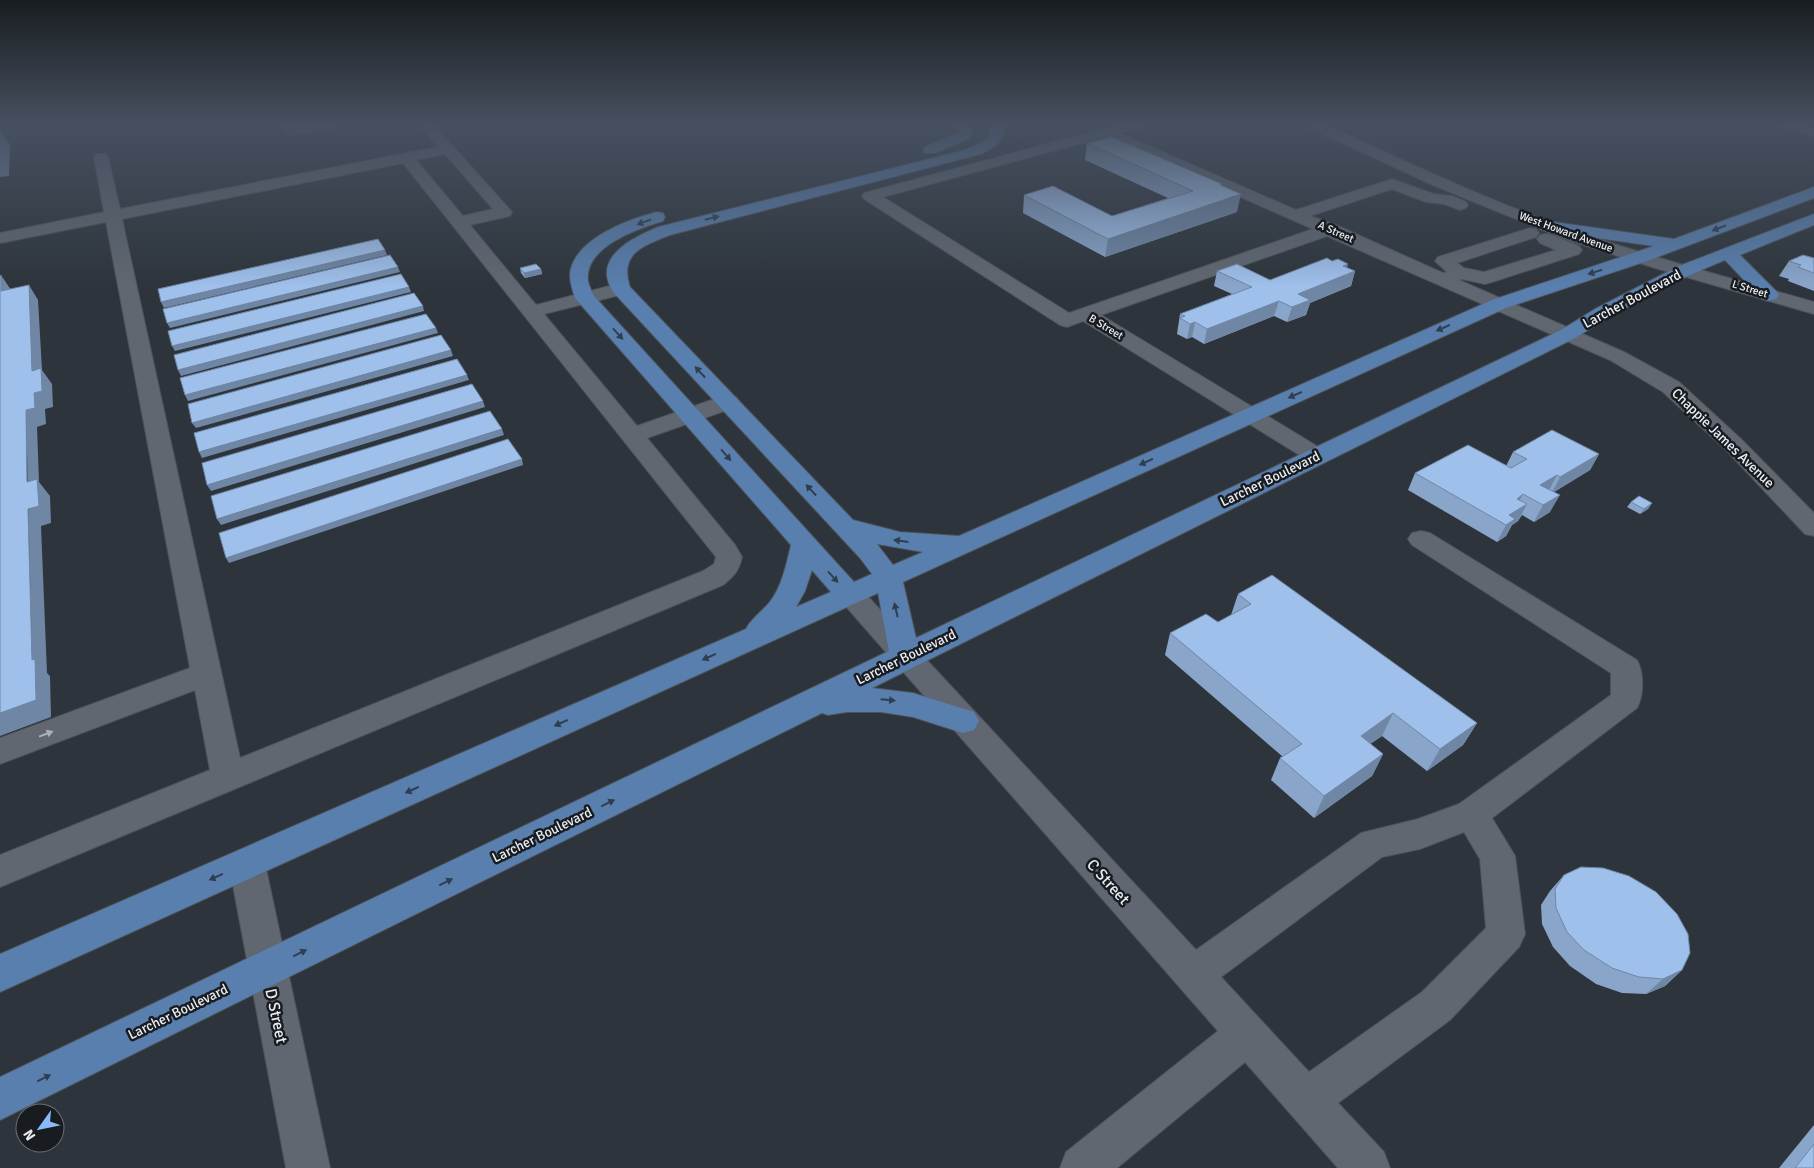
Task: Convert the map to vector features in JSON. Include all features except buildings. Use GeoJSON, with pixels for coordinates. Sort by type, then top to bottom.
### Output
{"type":"FeatureCollection","features":[{"type":"Feature","properties":{"kind":"main road"},"geometry":{"type":"LineString","coordinates":[[816,179],[664,216],[623,229],[606,238],[583,259],[577,271],[578,286],[585,298],[850,594]]}},
{"type":"Feature","properties":{"kind":"main road"},"geometry":{"type":"LineString","coordinates":[[872,179],[682,226],[646,238],[619,259],[615,268],[616,278],[621,289],[845,526],[869,552],[888,577],[897,610],[905,658]]}},
{"type":"Feature","properties":{"kind":"main road","name":"Larcher Boulevard"},"geometry":{"type":"LineString","coordinates":[[0,1100],[1568,334],[1602,313],[1682,257],[1744,219],[1814,192]]}},
{"type":"Feature","properties":{"kind":"main road"},"geometry":{"type":"LineString","coordinates":[[1744,219],[1782,232]]}},
{"type":"Feature","properties":{"kind":"main road","name":"Larcher Boulevard"},"geometry":{"type":"LineString","coordinates":[[0,973],[1499,304],[1641,257],[1682,257],[1728,253],[1814,219]]}},
{"type":"Feature","properties":{"kind":"main road"},"geometry":{"type":"LineString","coordinates":[[1547,226],[1598,234],[1682,257]]}},
{"type":"Feature","properties":{"kind":"main road"},"geometry":{"type":"LineString","coordinates":[[1728,253],[1769,295]]}},
{"type":"Feature","properties":{"kind":"main road"},"geometry":{"type":"LineString","coordinates":[[845,526],[863,533],[899,541],[921,544],[967,543]]}},
{"type":"Feature","properties":{"kind":"main road"},"geometry":{"type":"LineString","coordinates":[[746,640],[772,619],[787,602],[794,588],[804,544]]}},
{"type":"Feature","properties":{"kind":"main road"},"geometry":{"type":"LineString","coordinates":[[804,707],[845,700],[893,700],[916,704],[963,721]]}},
{"type":"Feature","properties":{"kind":"street"},"geometry":{"type":"LineString","coordinates":[[106,179],[228,778]]}},
{"type":"Feature","properties":{"kind":"street"},"geometry":{"type":"LineString","coordinates":[[0,238],[300,179]]}},
{"type":"Feature","properties":{"kind":"street"},"geometry":{"type":"LineString","coordinates":[[0,871],[721,574],[729,562],[726,551],[424,179]]}},
{"type":"Feature","properties":{"kind":"street"},"geometry":{"type":"LineString","coordinates":[[459,222],[504,212],[474,179]]}},
{"type":"Feature","properties":{"kind":"street","name":"B Street"},"geometry":{"type":"LineString","coordinates":[[934,179],[870,196],[1067,321],[1085,314],[1317,456]]}},
{"type":"Feature","properties":{"kind":"street","name":"A Street"},"geometry":{"type":"LineString","coordinates":[[1212,179],[1330,230],[1452,276],[1499,304],[1568,334]]}},
{"type":"Feature","properties":{"kind":"street","name":"West Howard Avenue"},"geometry":{"type":"LineString","coordinates":[[1434,179],[1547,226],[1641,257],[1682,257]]}},
{"type":"Feature","properties":{"kind":"street"},"geometry":{"type":"LineString","coordinates":[[1296,215],[1392,184],[1432,198],[1446,199],[1573,250],[1485,278],[1452,276],[1444,261],[1530,233]]}},
{"type":"Feature","properties":{"kind":"street"},"geometry":{"type":"LineString","coordinates":[[1085,314],[1330,230]]}},
{"type":"Feature","properties":{"kind":"street","name":"L Street"},"geometry":{"type":"LineString","coordinates":[[1682,257],[1769,295],[1814,308]]}},
{"type":"Feature","properties":{"kind":"street"},"geometry":{"type":"LineString","coordinates":[[531,312],[621,289]]}},
{"type":"Feature","properties":{"kind":"street","name":"Chappie James Avenue"},"geometry":{"type":"LineString","coordinates":[[1568,334],[1617,356],[1671,387],[1733,444],[1814,528]]}},
{"type":"Feature","properties":{"kind":"street"},"geometry":{"type":"LineString","coordinates":[[632,435],[728,402]]}},
{"type":"Feature","properties":{"kind":"street"},"geometry":{"type":"LineString","coordinates":[[1193,975],[1373,844],[1420,834],[1471,814],[1626,700],[1626,668],[1421,538]]}},
{"type":"Feature","properties":{"kind":"street","name":"C Street"},"geometry":{"type":"LineString","coordinates":[[850,594],[905,658],[1368,1168]]}},
{"type":"Feature","properties":{"kind":"street"},"geometry":{"type":"LineString","coordinates":[[0,751],[208,673]]}},
{"type":"Feature","properties":{"kind":"street"},"geometry":{"type":"LineString","coordinates":[[1306,1100],[1436,1006],[1506,934],[1497,856],[1471,814]]}},
{"type":"Feature","properties":{"kind":"street","name":"D Street"},"geometry":{"type":"LineString","coordinates":[[246,864],[308,1168]]}},
{"type":"Feature","properties":{"kind":"street"},"geometry":{"type":"LineString","coordinates":[[1082,1168],[1247,1034]]}}]}
